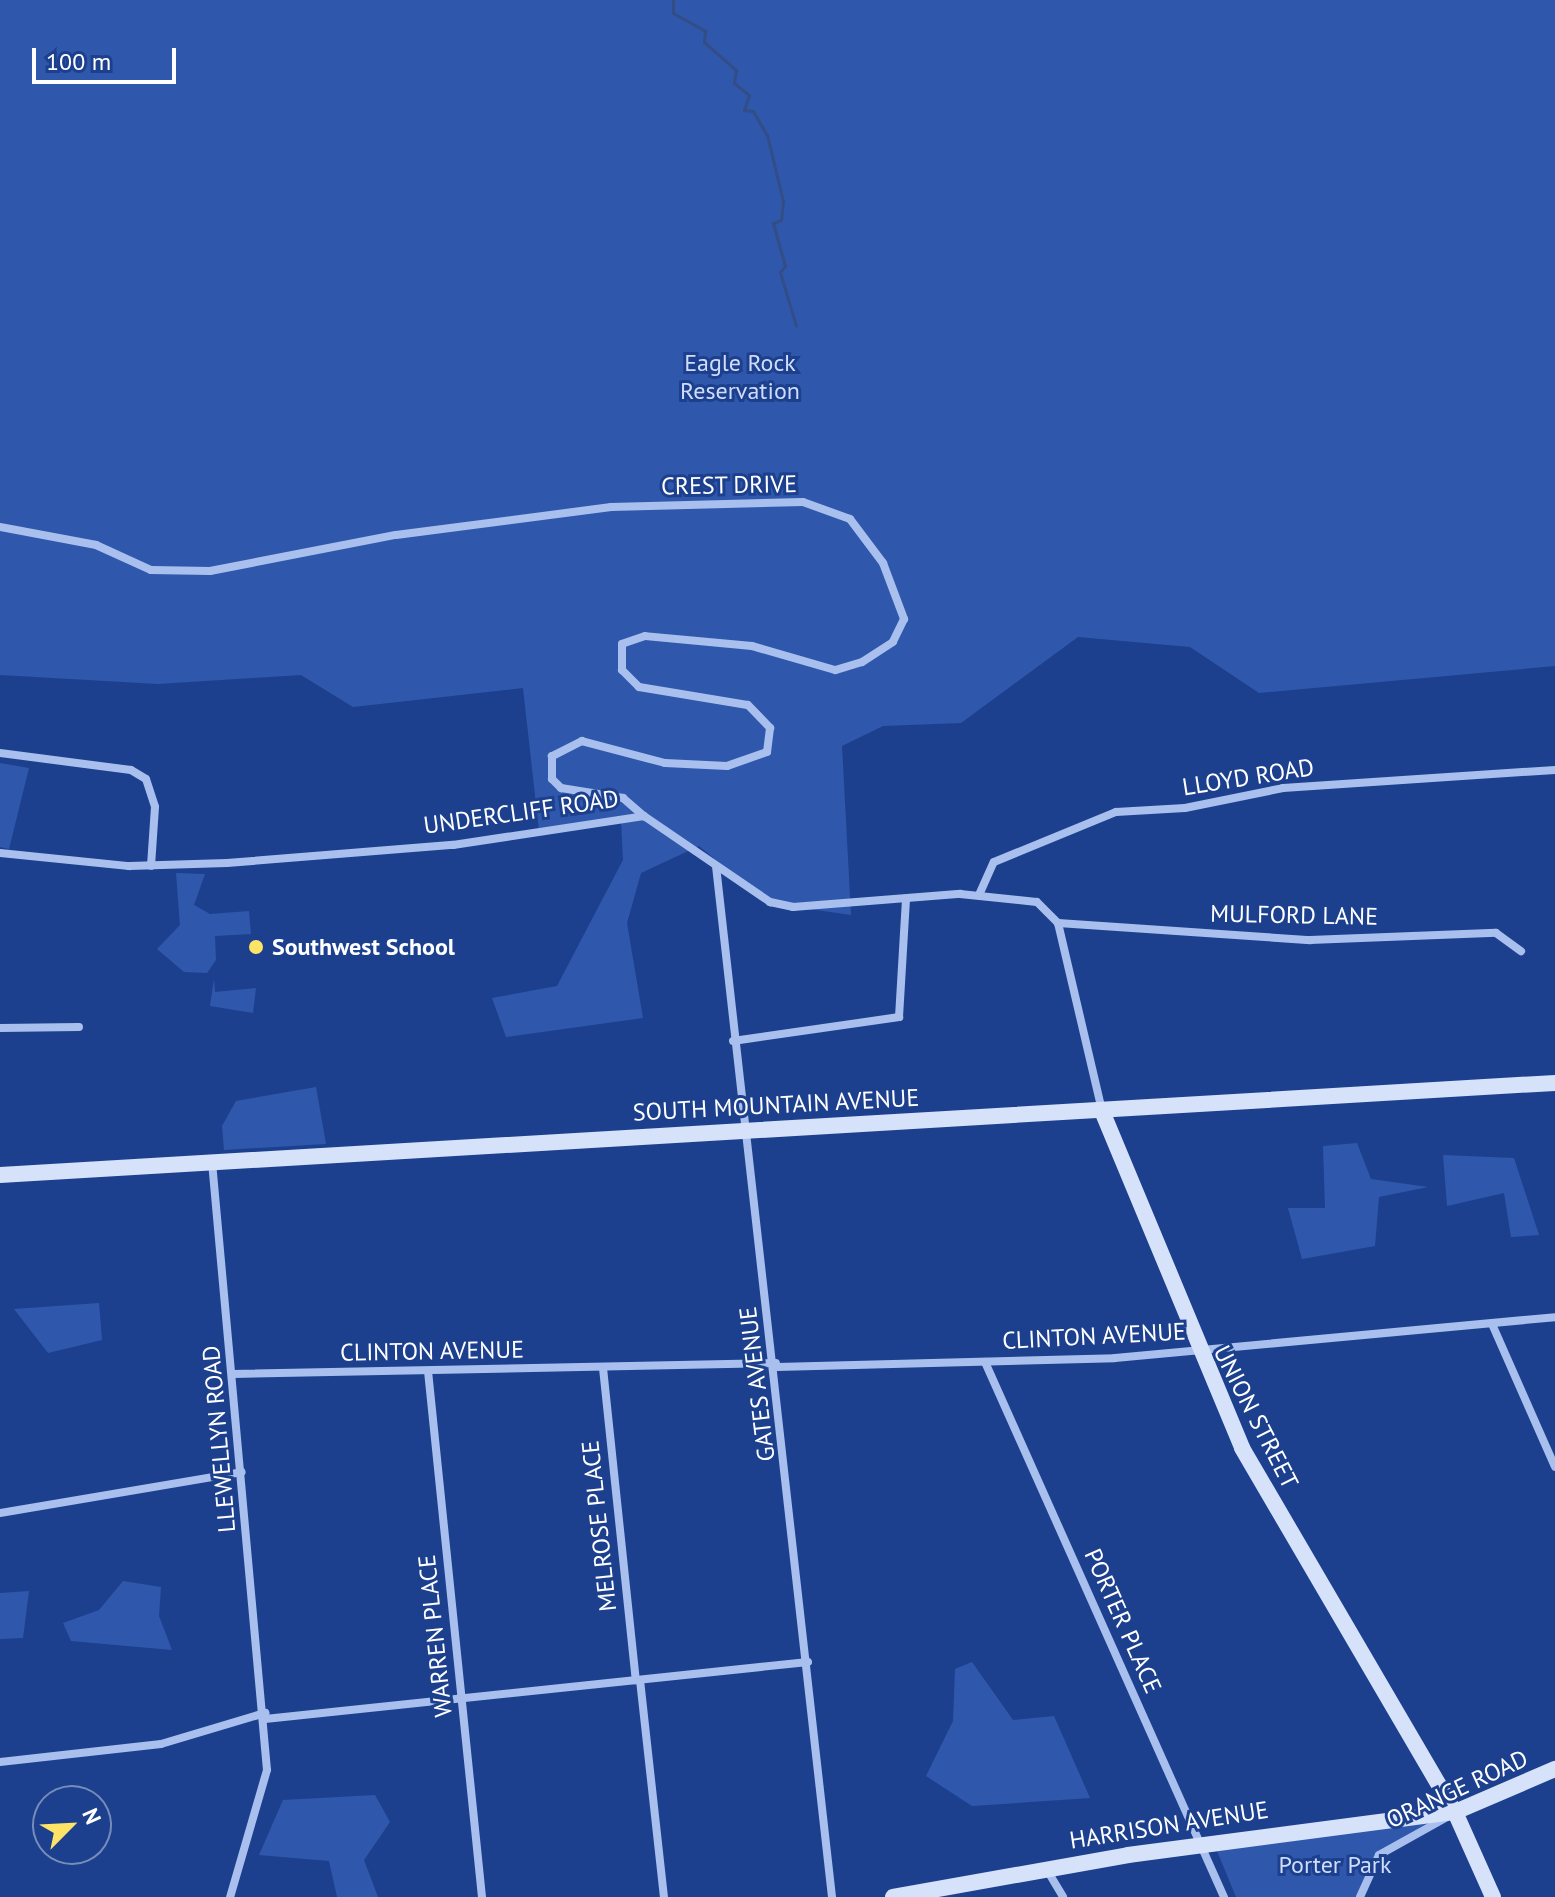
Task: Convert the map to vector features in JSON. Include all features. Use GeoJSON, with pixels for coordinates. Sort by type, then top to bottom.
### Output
{"type":"FeatureCollection","features":[{"type":"Feature","properties":{"kind":"street","name":"CREST DRIVE"},"geometry":{"type":"LineString","coordinates":[[0,527],[96,545],[151,570],[210,571],[269,565],[396,535],[611,507],[803,502],[850,519],[883,563],[904,619],[893,642],[862,662],[835,670],[752,646],[645,636],[622,644],[622,670],[639,687],[748,705],[770,728],[767,752],[727,766],[665,763],[582,741],[552,756],[552,779],[561,788],[623,798],[644,816]]}},
{"type":"Feature","properties":{"kind":"street"},"geometry":{"type":"LineString","coordinates":[[0,753],[131,770],[146,779],[155,807],[151,866]]}},
{"type":"Feature","properties":{"kind":"street","name":"LLOYD ROAD"},"geometry":{"type":"LineString","coordinates":[[979,895],[994,862],[1116,812],[1185,808],[1283,788],[1555,770]]}},
{"type":"Feature","properties":{"kind":"street","name":"UNDERCLIFF ROAD"},"geometry":{"type":"LineString","coordinates":[[0,853],[151,866],[453,845],[644,816],[756,896],[793,907],[979,895],[1045,905],[1058,923]]}},
{"type":"Feature","properties":{"kind":"street","name":"GATES AVENUE"},"geometry":{"type":"LineString","coordinates":[[716,866],[744,1132],[777,1365],[832,1897]]}},
{"type":"Feature","properties":{"kind":"street"},"geometry":{"type":"LineString","coordinates":[[733,1041],[899,1017],[906,899]]}},
{"type":"Feature","properties":{"kind":"street","name":"MULFORD LANE"},"geometry":{"type":"LineString","coordinates":[[1058,923],[1310,940],[1496,933],[1521,951]]}},
{"type":"Feature","properties":{"kind":"street","name":"UNION STREET"},"geometry":{"type":"LineString","coordinates":[[1058,923],[1102,1111],[1196,1350],[1376,1688],[1455,1812],[1493,1897]]}},
{"type":"Feature","properties":{"kind":"street"},"geometry":{"type":"LineString","coordinates":[[0,1028],[79,1027]]}},
{"type":"Feature","properties":{"kind":"street","name":"SOUTH MOUNTAIN AVENUE"},"geometry":{"type":"LineString","coordinates":[[0,1175],[1555,1083]]}},
{"type":"Feature","properties":{"kind":"street","name":"LLEWELLYN ROAD"},"geometry":{"type":"LineString","coordinates":[[212,1161],[265,1716],[264,1794],[230,1897]]}},
{"type":"Feature","properties":{"kind":"street","name":"CLINTON AVENUE"},"geometry":{"type":"LineString","coordinates":[[233,1374],[985,1362],[1196,1350],[1555,1317]]}},
{"type":"Feature","properties":{"kind":"street"},"geometry":{"type":"LineString","coordinates":[[1492,1324],[1555,1467]]}},
{"type":"Feature","properties":{"kind":"street","name":"PORTER PLACE"},"geometry":{"type":"LineString","coordinates":[[985,1362],[1224,1897]]}},
{"type":"Feature","properties":{"kind":"street","name":"MELROSE PLACE"},"geometry":{"type":"LineString","coordinates":[[603,1368],[664,1897]]}},
{"type":"Feature","properties":{"kind":"street","name":"WARREN PLACE"},"geometry":{"type":"LineString","coordinates":[[428,1371],[482,1897]]}},
{"type":"Feature","properties":{"kind":"street"},"geometry":{"type":"LineString","coordinates":[[0,1513],[242,1472]]}},
{"type":"Feature","properties":{"kind":"street"},"geometry":{"type":"LineString","coordinates":[[0,1762],[161,1744],[265,1716],[808,1662]]}},
{"type":"Feature","properties":{"kind":"street","name":"ORANGE ROAD"},"geometry":{"type":"LineString","coordinates":[[1360,1897],[1379,1855],[1455,1812],[1555,1769]]}},
{"type":"Feature","properties":{"kind":"street","name":"HARRISON AVENUE"},"geometry":{"type":"LineString","coordinates":[[893,1897],[1046,1868],[1200,1844],[1455,1812]]}},
{"type":"Feature","properties":{"kind":"street"},"geometry":{"type":"LineString","coordinates":[[1046,1868],[1063,1897]]}},
{"type":"Feature","properties":{"kind":"green space","name":"Eagle Rock Reservation"},"geometry":{"type":"Polygon","coordinates":[[[0,0],[1555,0],[1555,666],[1259,693],[1190,647],[1078,637],[961,723],[883,726],[842,746],[851,915],[768,903],[699,846],[641,873],[627,923],[643,1018],[506,1037],[492,998],[557,986],[623,860],[621,820],[539,831],[523,688],[353,707],[301,675],[158,684],[0,675],[0,0]]]}},
{"type":"Feature","properties":{"kind":"green space"},"geometry":{"type":"Polygon","coordinates":[[[0,763],[29,768],[9,849],[0,847],[0,763]]]}},
{"type":"Feature","properties":{"kind":"green space"},"geometry":{"type":"Polygon","coordinates":[[[176,873],[205,874],[194,905],[210,914],[249,911],[251,934],[215,936],[216,960],[207,973],[184,972],[157,949],[180,925],[176,873]]]}},
{"type":"Feature","properties":{"kind":"green space"},"geometry":{"type":"Polygon","coordinates":[[[214,979],[215,992],[256,988],[253,1013],[210,1006],[214,979]]]}},
{"type":"Feature","properties":{"kind":"green space"},"geometry":{"type":"Polygon","coordinates":[[[316,1087],[326,1144],[224,1150],[222,1126],[236,1101],[316,1087]]]}},
{"type":"Feature","properties":{"kind":"green space"},"geometry":{"type":"Polygon","coordinates":[[[1357,1143],[1371,1179],[1428,1187],[1379,1197],[1375,1246],[1302,1259],[1288,1208],[1325,1208],[1323,1146],[1357,1143]]]}},
{"type":"Feature","properties":{"kind":"green space"},"geometry":{"type":"Polygon","coordinates":[[[1443,1155],[1514,1158],[1539,1235],[1511,1237],[1504,1193],[1447,1206],[1443,1155]]]}},
{"type":"Feature","properties":{"kind":"green space"},"geometry":{"type":"Polygon","coordinates":[[[99,1303],[102,1340],[48,1353],[14,1309],[99,1303]]]}},
{"type":"Feature","properties":{"kind":"green space"},"geometry":{"type":"Polygon","coordinates":[[[123,1581],[161,1587],[159,1616],[172,1650],[71,1641],[63,1623],[99,1610],[123,1581]]]}},
{"type":"Feature","properties":{"kind":"green space"},"geometry":{"type":"Polygon","coordinates":[[[29,1591],[23,1638],[0,1639],[0,1593],[29,1591]]]}},
{"type":"Feature","properties":{"kind":"green space"},"geometry":{"type":"Polygon","coordinates":[[[972,1662],[1013,1720],[1054,1716],[1090,1798],[972,1806],[926,1776],[953,1721],[955,1669],[972,1662]]]}},
{"type":"Feature","properties":{"kind":"green space"},"geometry":{"type":"Polygon","coordinates":[[[375,1795],[390,1822],[364,1860],[378,1897],[337,1897],[329,1861],[259,1855],[283,1800],[375,1795]]]}},
{"type":"Feature","properties":{"kind":"green space","name":"Porter Park"},"geometry":{"type":"Polygon","coordinates":[[[1439,1819],[1389,1848],[1360,1897],[1236,1897],[1217,1851],[1439,1819]]]}},
{"type":"Feature","properties":{"kind":"waterway"},"geometry":{"type":"LineString","coordinates":[[673,0],[673,13],[705,31],[704,42],[736,70],[734,83],[749,95],[744,110],[753,111],[767,135],[783,201],[781,220],[773,223],[785,266],[780,272],[796,326]]}},
{"type":"Feature","properties":{"kind":"place","name":"Southwest School"},"geometry":{"type":"Point","coordinates":[256,947]}}]}
